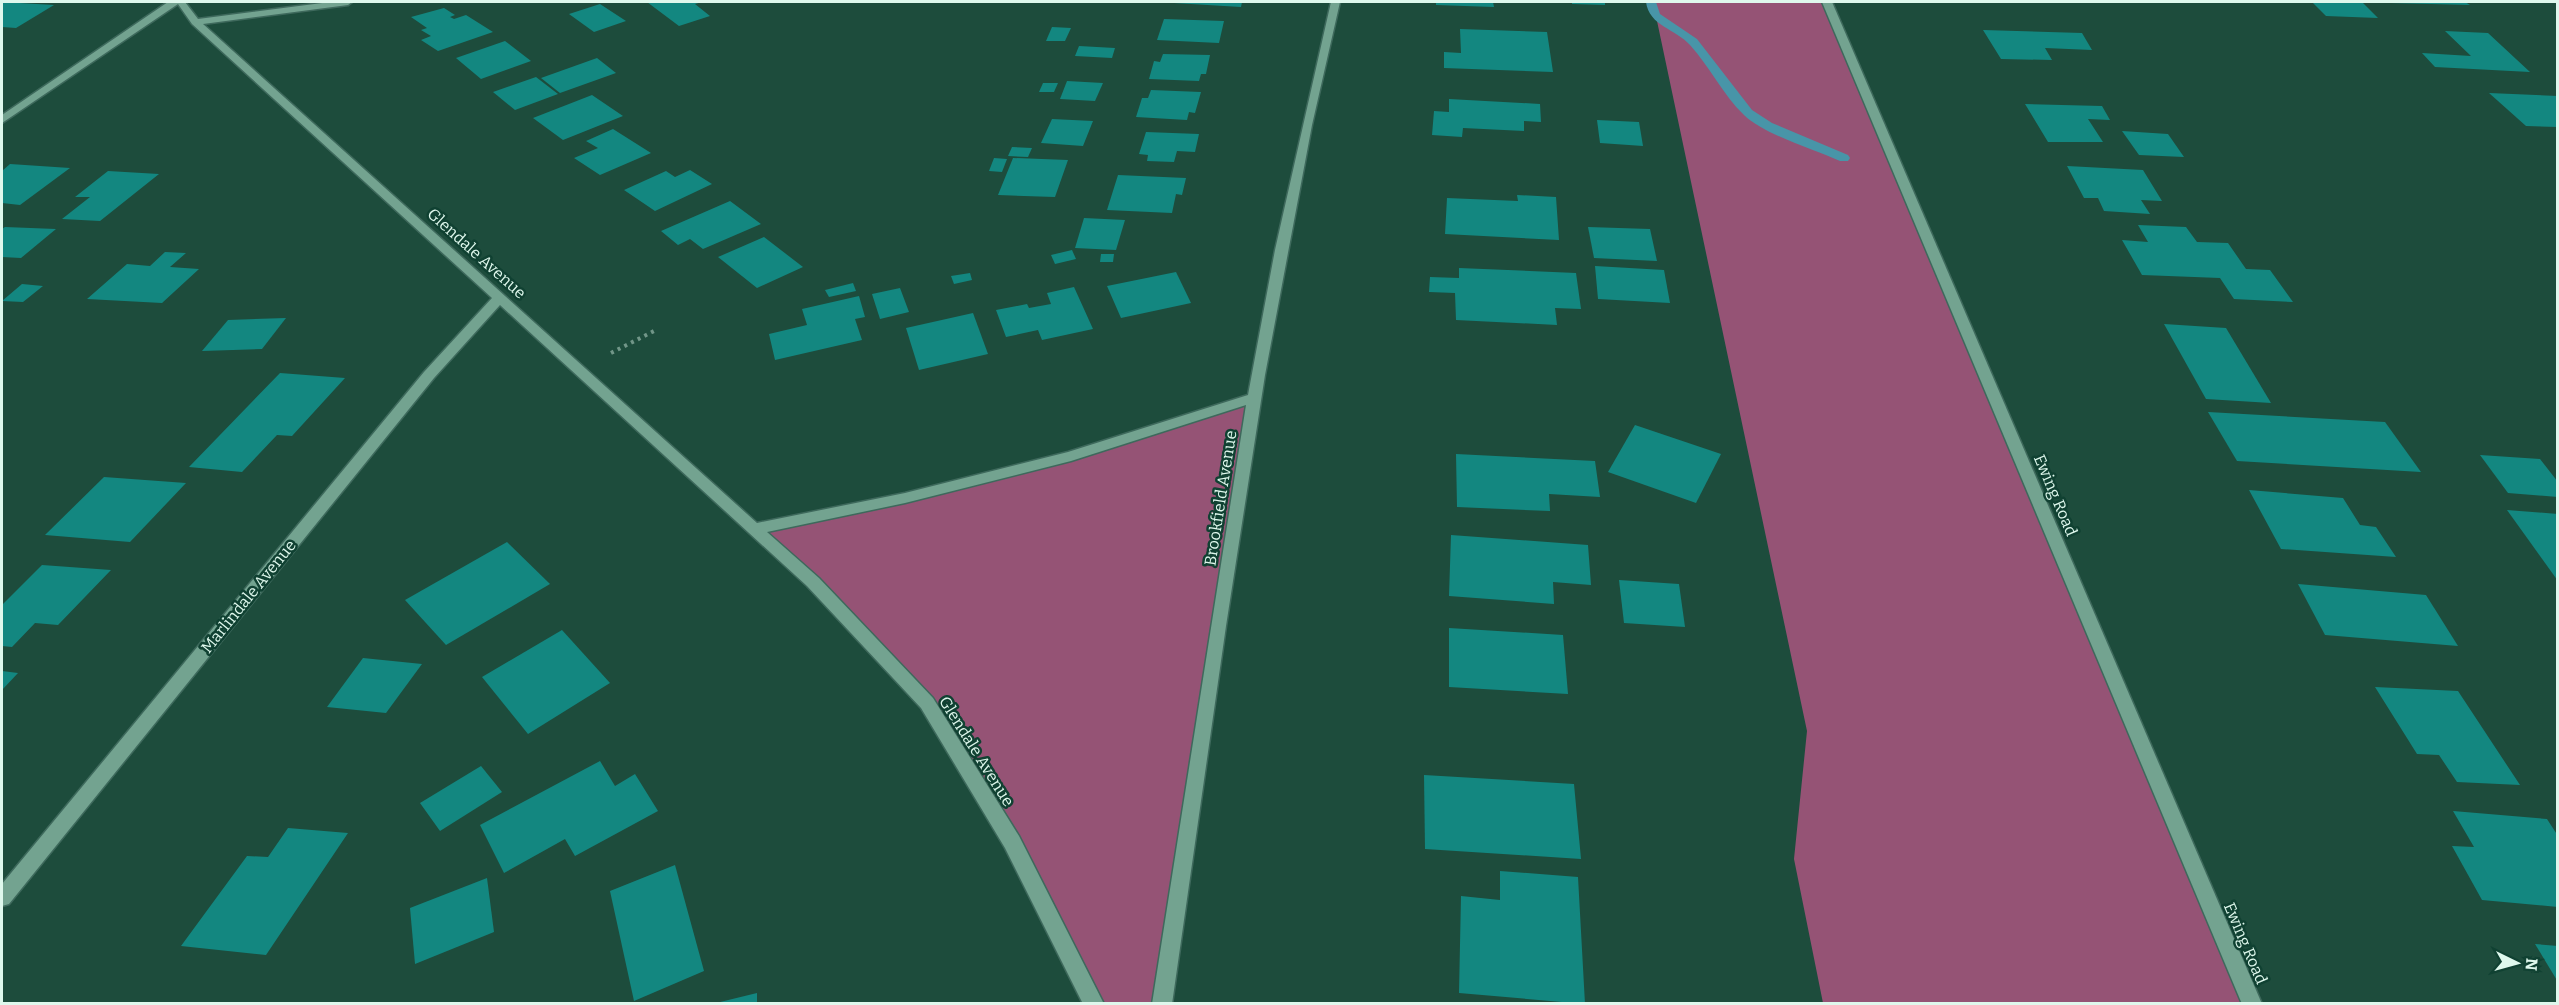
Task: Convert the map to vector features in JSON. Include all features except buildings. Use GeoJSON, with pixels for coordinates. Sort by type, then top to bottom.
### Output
{"type":"FeatureCollection","features":[{"type":"Feature","properties":{"kind":"street"},"geometry":{"type":"LineString","coordinates":[[2,120],[174,2]]}},
{"type":"Feature","properties":{"kind":"street","name":"Glendale Avenue"},"geometry":{"type":"LineString","coordinates":[[181,2],[195,22],[813,582],[927,703],[1012,843],[1094,1004]]}},
{"type":"Feature","properties":{"kind":"street"},"geometry":{"type":"LineString","coordinates":[[195,22],[348,2]]}},
{"type":"Feature","properties":{"kind":"street","name":"Brookfield Avenue"},"geometry":{"type":"LineString","coordinates":[[1162,1004],[1253,398],[1317,79],[1336,2]]}},
{"type":"Feature","properties":{"kind":"street","name":"Ewing Road"},"geometry":{"type":"LineString","coordinates":[[1827,2],[2252,1004]]}},
{"type":"Feature","properties":{"kind":"street","name":"Marlindale Avenue"},"geometry":{"type":"LineString","coordinates":[[2,898],[429,375],[500,297]]}},
{"type":"Feature","properties":{"kind":"street"},"geometry":{"type":"LineString","coordinates":[[753,529],[905,498],[1071,456],[1253,398]]}},
{"type":"Feature","properties":{"kind":"path"},"geometry":{"type":"LineString","coordinates":[[578,369],[656,330]]}},
{"type":"Feature","properties":{"kind":"shaded area"},"geometry":{"type":"Polygon","coordinates":[[[1653,2],[1827,2],[2252,1003],[1823,1003],[1794,859],[1807,731],[1653,2]]]}},
{"type":"Feature","properties":{"kind":"shaded area"},"geometry":{"type":"Polygon","coordinates":[[[1253,398],[1162,1003],[1094,1003],[927,703],[753,529],[1071,456],[1253,398]]]}},
{"type":"Feature","properties":{"kind":"waterway"},"geometry":{"type":"LineString","coordinates":[[1651,2],[1656,16],[1693,41],[1748,113],[1768,126],[1844,158]]}}]}
